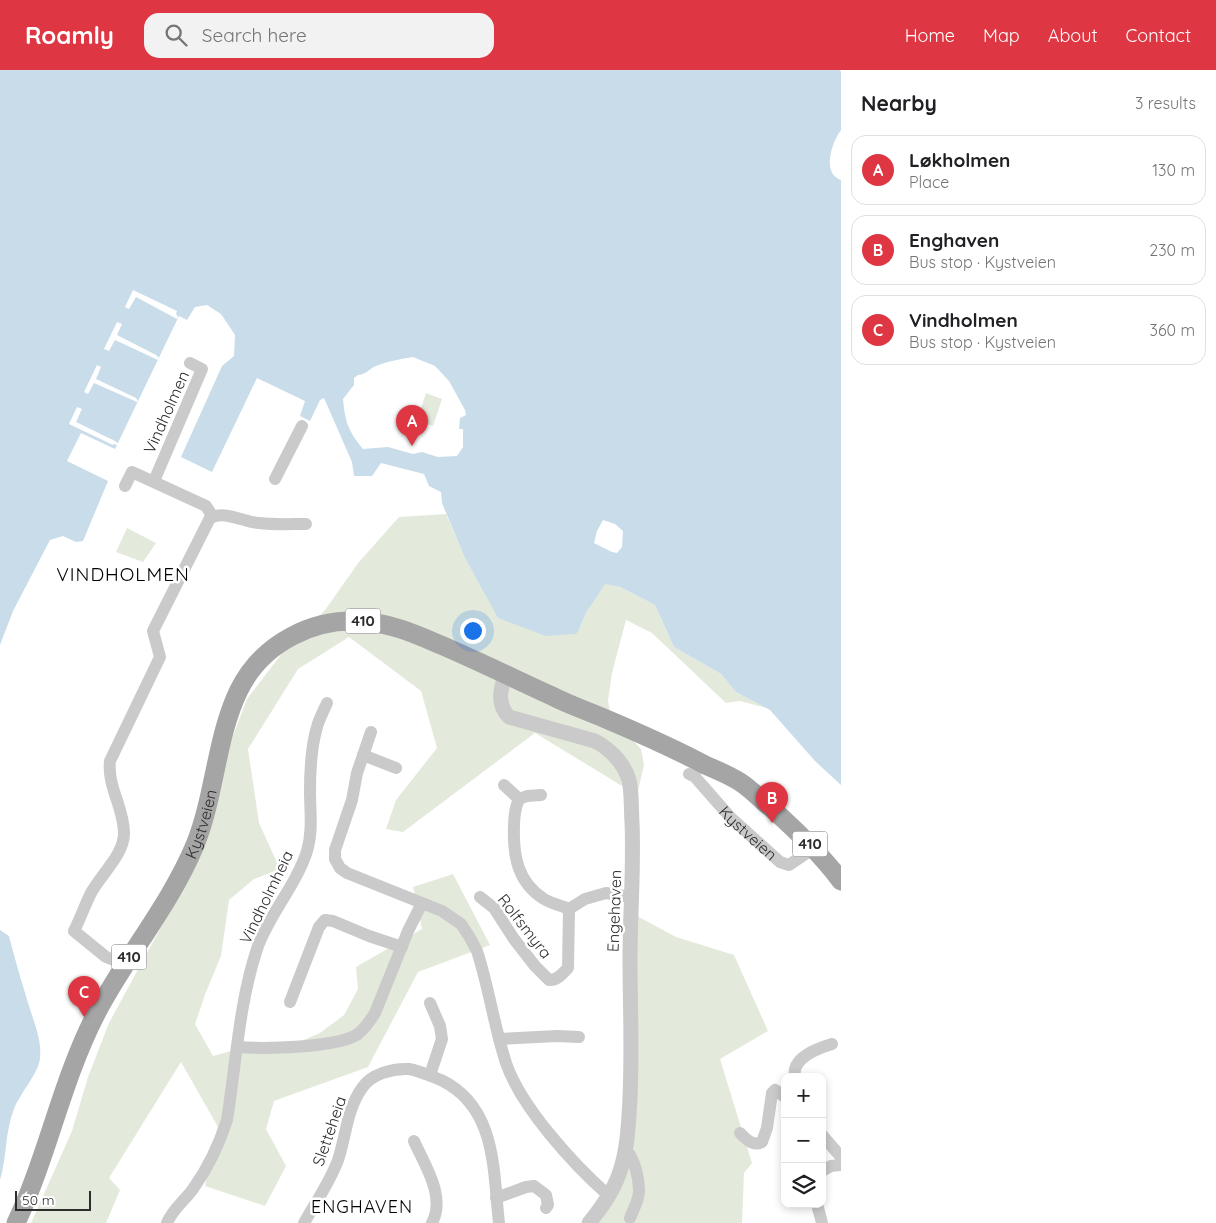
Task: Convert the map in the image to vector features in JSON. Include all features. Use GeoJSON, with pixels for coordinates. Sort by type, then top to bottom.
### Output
{"type":"FeatureCollection","features":[{"type":"Feature","properties":{"kind":"main road","name":"Kystveien"},"geometry":{"type":"LineString","coordinates":[[16,1223],[26,1203],[63,1093],[97,1013],[124,964],[168,898],[196,843],[209,802],[225,729],[238,692],[260,660],[283,640],[298,633],[330,622],[348,620],[369,622],[403,630],[606,719],[774,811],[814,848],[841,881]]}},
{"type":"Feature","properties":{"kind":"street","name":"Vindholmen"},"geometry":{"type":"LineString","coordinates":[[154,481],[202,370],[190,363]]}},
{"type":"Feature","properties":{"kind":"street"},"geometry":{"type":"LineString","coordinates":[[275,478],[302,426]]}},
{"type":"Feature","properties":{"kind":"street","name":"Vindholmen"},"geometry":{"type":"LineString","coordinates":[[125,486],[132,472],[206,506],[213,517]]}},
{"type":"Feature","properties":{"kind":"street"},"geometry":{"type":"LineString","coordinates":[[124,964],[106,956],[74,931],[92,892],[120,850],[124,835],[123,819],[109,772],[110,761],[160,657],[153,632],[207,522],[213,517],[226,516],[256,523],[306,524]]}},
{"type":"Feature","properties":{"kind":"street","name":"Engehaven"},"geometry":{"type":"LineString","coordinates":[[505,674],[501,691],[501,706],[509,717],[595,741],[610,751],[622,765],[631,794],[633,855],[631,897],[632,1083],[625,1151],[619,1175],[590,1223]]}},
{"type":"Feature","properties":{"kind":"street","name":"Vindholmheia"},"geometry":{"type":"LineString","coordinates":[[167,1223],[211,1160],[227,1120],[248,983],[258,947],[271,917],[301,867],[307,850],[311,829],[310,788],[312,752],[317,726],[327,702]]}},
{"type":"Feature","properties":{"kind":"street"},"geometry":{"type":"LineString","coordinates":[[371,732],[363,755],[352,800],[336,843],[335,858],[340,868],[347,873],[422,903],[452,917],[461,924],[469,936],[481,964],[499,1039],[512,1079],[523,1098],[567,1154],[608,1195]]}},
{"type":"Feature","properties":{"kind":"street"},"geometry":{"type":"LineString","coordinates":[[363,755],[396,768]]}},
{"type":"Feature","properties":{"kind":"street","name":"Kystveien"},"geometry":{"type":"LineString","coordinates":[[695,768],[695,777],[731,818],[784,864],[789,865],[814,848]]}},
{"type":"Feature","properties":{"kind":"street"},"geometry":{"type":"LineString","coordinates":[[504,785],[519,799],[527,796],[541,795]]}},
{"type":"Feature","properties":{"kind":"street","name":"Rolfsmyra"},"geometry":{"type":"LineString","coordinates":[[480,897],[494,908],[534,966],[548,980],[551,981],[558,978],[568,968],[569,909],[543,899],[532,890],[516,863],[513,844],[514,820],[516,805],[519,799]]}},
{"type":"Feature","properties":{"kind":"street"},"geometry":{"type":"LineString","coordinates":[[569,909],[585,899],[606,894],[631,897]]}},
{"type":"Feature","properties":{"kind":"street"},"geometry":{"type":"LineString","coordinates":[[238,1047],[262,1049],[293,1047],[340,1041],[357,1034],[367,1025],[375,1013],[422,903]]}},
{"type":"Feature","properties":{"kind":"street"},"geometry":{"type":"LineString","coordinates":[[290,1002],[319,927],[325,920],[333,921],[402,947]]}},
{"type":"Feature","properties":{"kind":"street"},"geometry":{"type":"LineString","coordinates":[[430,1004],[440,1026],[442,1039],[430,1075]]}},
{"type":"Feature","properties":{"kind":"street"},"geometry":{"type":"LineString","coordinates":[[499,1039],[557,1036],[579,1037]]}},
{"type":"Feature","properties":{"kind":"street"},"geometry":{"type":"LineString","coordinates":[[794,1073],[808,1054],[832,1044]]}},
{"type":"Feature","properties":{"kind":"street","name":"Sletteheia"},"geometry":{"type":"LineString","coordinates":[[304,1223],[331,1176],[338,1159],[349,1116],[362,1088],[368,1081],[382,1073],[399,1069],[430,1075],[459,1091],[468,1101],[488,1136],[492,1155],[499,1223]]}},
{"type":"Feature","properties":{"kind":"street"},"geometry":{"type":"LineString","coordinates":[[740,1133],[751,1142],[758,1144],[762,1142],[772,1093],[775,1090],[781,1094]]}},
{"type":"Feature","properties":{"kind":"street"},"geometry":{"type":"LineString","coordinates":[[414,1140],[438,1199],[436,1216],[432,1223]]}},
{"type":"Feature","properties":{"kind":"street"},"geometry":{"type":"LineString","coordinates":[[826,1140],[841,1157]]}},
{"type":"Feature","properties":{"kind":"street"},"geometry":{"type":"LineString","coordinates":[[625,1151],[627,1151],[634,1164],[639,1191],[630,1218]]}},
{"type":"Feature","properties":{"kind":"street"},"geometry":{"type":"LineString","coordinates":[[826,1169],[841,1165]]}},
{"type":"Feature","properties":{"kind":"street"},"geometry":{"type":"LineString","coordinates":[[496,1198],[534,1186],[546,1195],[548,1205],[546,1208]]}},
{"type":"Feature","properties":{"kind":"street"},"geometry":{"type":"LineString","coordinates":[[818,1208],[822,1223]]}},
{"type":"Feature","properties":{"kind":"green space"},"geometry":{"type":"Polygon","coordinates":[[[426,393],[442,399],[433,426],[417,421],[426,393]]]}},
{"type":"Feature","properties":{"kind":"green space"},"geometry":{"type":"Polygon","coordinates":[[[446,514],[464,556],[499,618],[578,632],[586,613],[605,583],[620,587],[655,605],[674,647],[721,674],[736,692],[767,708],[740,701],[726,703],[652,633],[626,620],[612,673],[608,701],[611,717],[641,749],[644,765],[637,795],[535,733],[403,832],[386,829],[396,800],[437,748],[421,691],[349,637],[298,669],[248,749],[259,823],[280,869],[254,879],[229,900],[221,956],[195,1024],[213,1056],[256,1044],[285,1048],[320,1033],[344,1015],[358,989],[356,967],[422,929],[413,887],[453,874],[490,945],[418,972],[368,1067],[274,1101],[266,1129],[286,1166],[265,1206],[205,1186],[218,1127],[181,1062],[109,1178],[120,1190],[106,1223],[31,1223],[72,1131],[88,1077],[109,1023],[193,868],[226,754],[247,699],[283,652],[325,610],[359,562],[399,517],[446,514]]]}},
{"type":"Feature","properties":{"kind":"green space"},"geometry":{"type":"Polygon","coordinates":[[[127,528],[156,543],[143,562],[116,552],[127,528]]]}},
{"type":"Feature","properties":{"kind":"green space"},"geometry":{"type":"Polygon","coordinates":[[[637,916],[676,937],[734,955],[768,1031],[720,1059],[752,1163],[744,1173],[742,1223],[583,1223],[618,1169],[637,916]]]}},
{"type":"Feature","properties":{"kind":"water"},"geometry":{"type":"Polygon","coordinates":[[[0,70],[840,70],[841,130],[834,142],[830,164],[831,171],[841,180],[841,785],[815,761],[770,710],[736,692],[721,674],[674,647],[655,605],[620,587],[605,584],[586,613],[578,632],[575,634],[546,636],[498,618],[464,556],[442,503],[441,492],[429,486],[424,474],[381,463],[372,476],[354,476],[352,462],[324,398],[320,400],[310,421],[300,416],[305,401],[257,378],[212,472],[181,457],[222,366],[234,356],[235,335],[221,314],[207,305],[195,307],[187,320],[179,316],[115,449],[81,433],[67,461],[108,481],[83,541],[76,542],[63,536],[50,540],[13,611],[0,645],[0,70]],[[413,357],[381,364],[354,378],[354,385],[343,399],[348,426],[363,449],[388,447],[413,454],[422,452],[438,457],[457,456],[463,447],[463,429],[459,429],[460,418],[466,415],[465,410],[449,381],[435,366],[413,357]],[[603,520],[597,531],[594,543],[617,553],[622,547],[623,531],[615,524],[603,520]]]}},
{"type":"Feature","properties":{"kind":"water"},"geometry":{"type":"Polygon","coordinates":[[[0,930],[9,936],[37,1032],[40,1058],[39,1064],[11,1117],[0,1180],[0,930]]]}},
{"type":"Feature","properties":{"kind":"pier"},"geometry":{"type":"Polygon","coordinates":[[[133,290],[177,311],[177,319],[136,297],[129,309],[125,307],[133,290]]]}},
{"type":"Feature","properties":{"kind":"pier"},"geometry":{"type":"Polygon","coordinates":[[[117,322],[122,324],[117,335],[156,355],[159,358],[158,360],[115,340],[109,351],[104,349],[117,322]]]}},
{"type":"Feature","properties":{"kind":"pier"},"geometry":{"type":"Polygon","coordinates":[[[97,365],[101,367],[96,379],[136,398],[138,401],[94,383],[88,394],[84,392],[97,365]]]}},
{"type":"Feature","properties":{"kind":"pier"},"geometry":{"type":"Polygon","coordinates":[[[77,407],[82,409],[76,422],[115,441],[118,443],[117,445],[113,445],[69,424],[77,407]]]}},
{"type":"Feature","properties":{"kind":"place","name":"Løkholmen"},"geometry":{"type":"Point","coordinates":[412,446]}},
{"type":"Feature","properties":{"kind":"place","name":"Enghaven"},"geometry":{"type":"Point","coordinates":[772,823]}},
{"type":"Feature","properties":{"kind":"place","name":"Vindholmen"},"geometry":{"type":"Point","coordinates":[84,1017]}},
{"type":"Feature","properties":{"kind":"district","name":"VINDHOLMEN"},"geometry":{"type":"Point","coordinates":[123,574]}},
{"type":"Feature","properties":{"kind":"district","name":"ENGHAVEN"},"geometry":{"type":"Point","coordinates":[362,1207]}}]}
